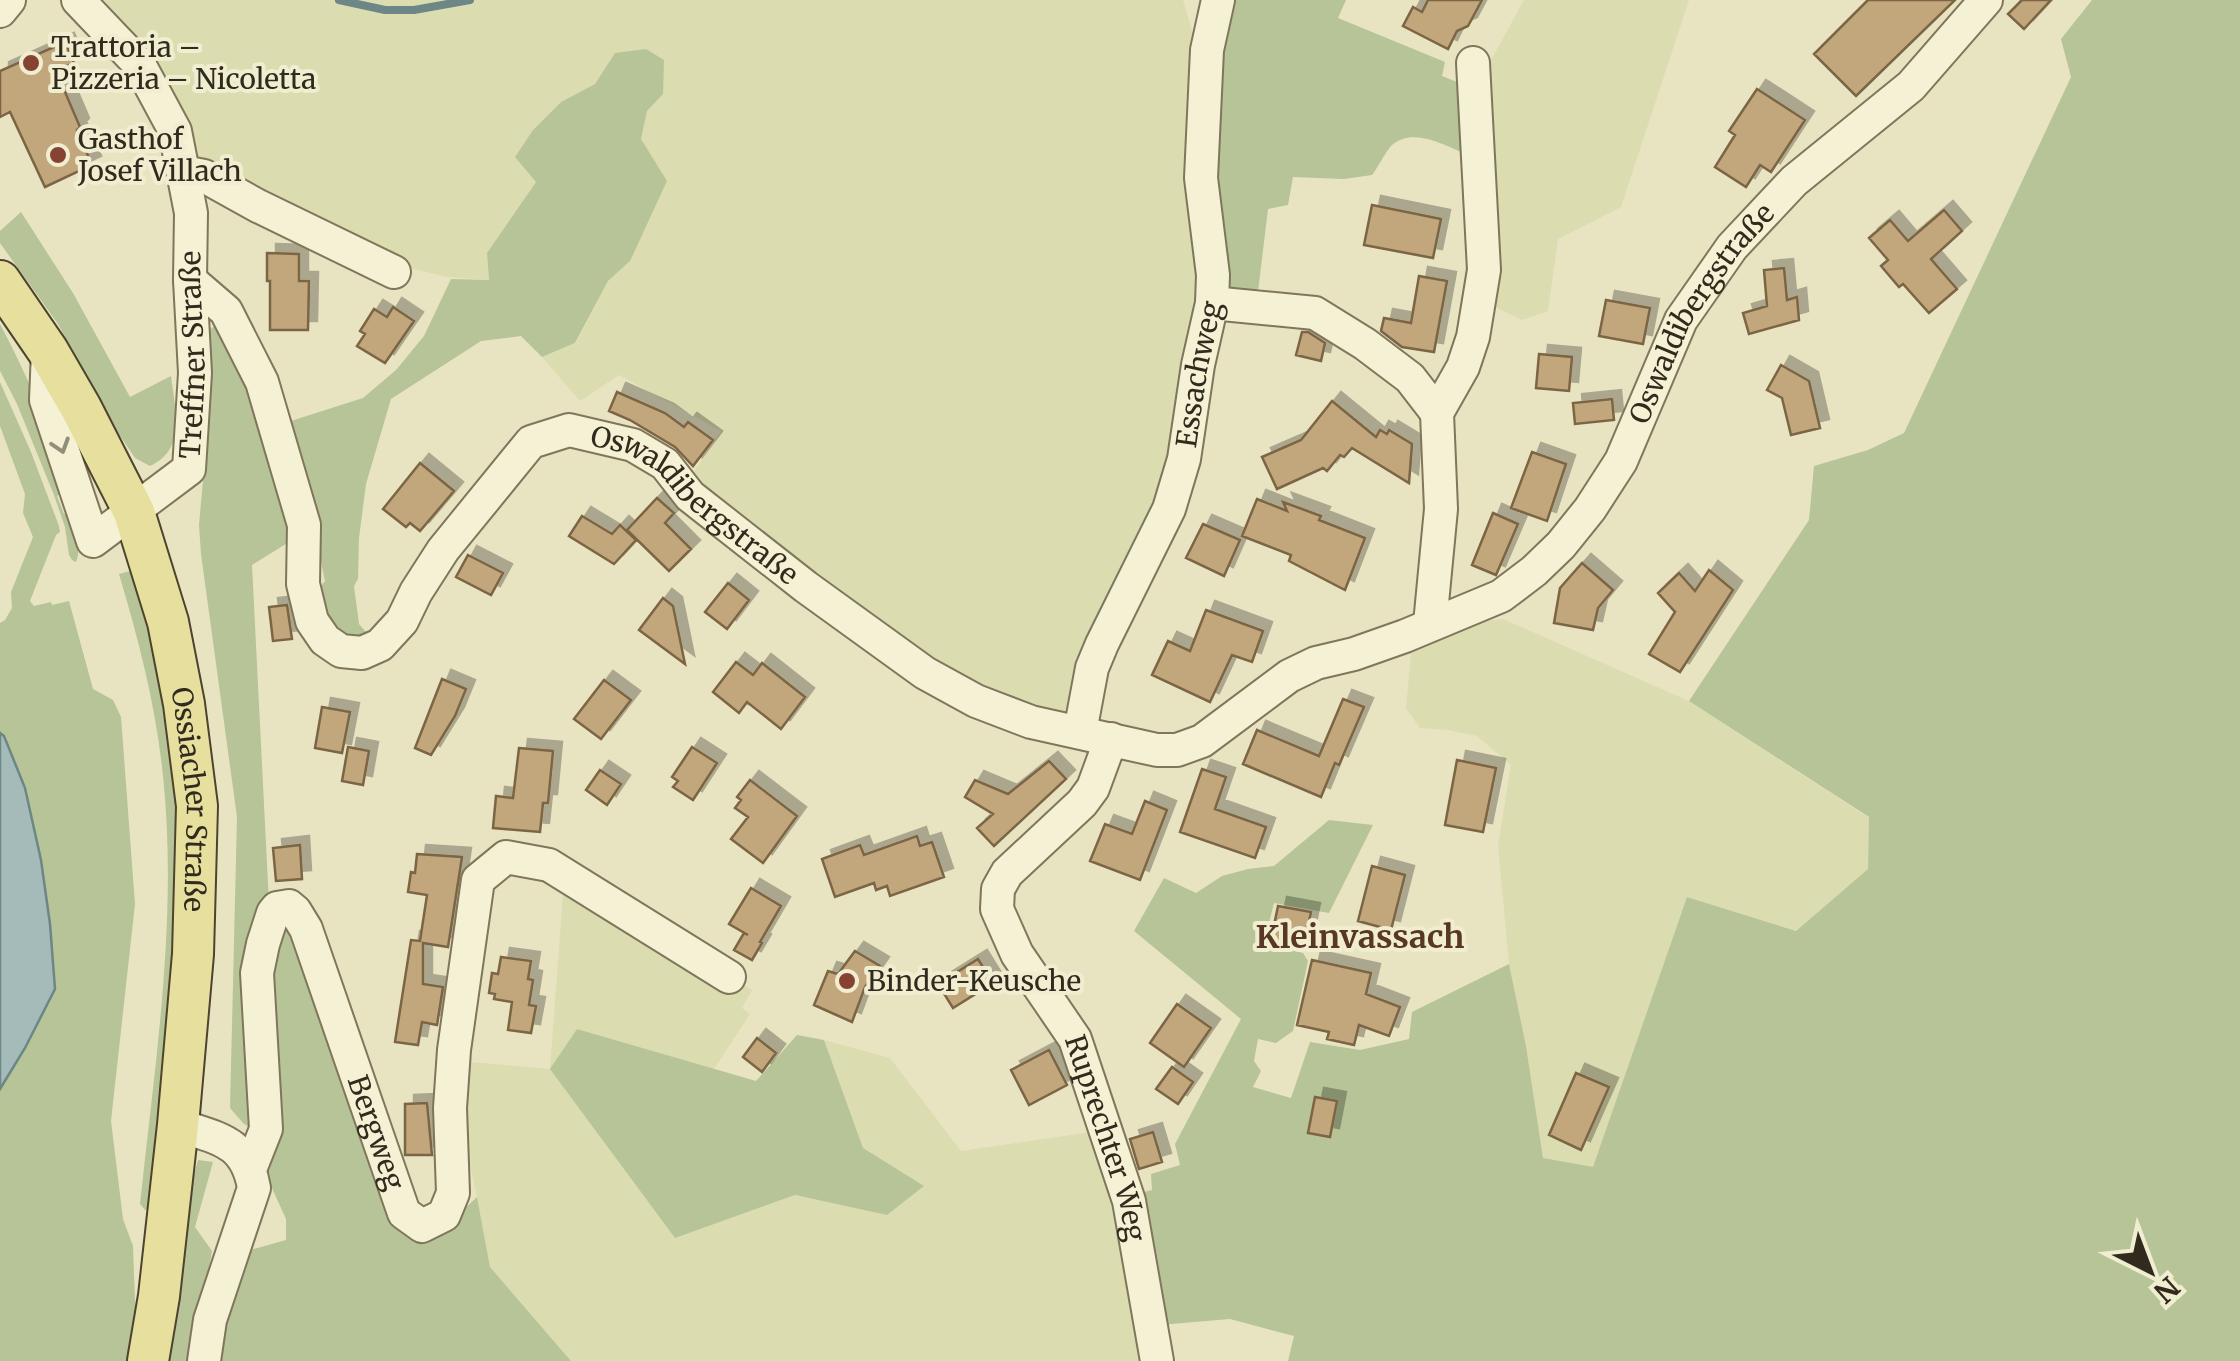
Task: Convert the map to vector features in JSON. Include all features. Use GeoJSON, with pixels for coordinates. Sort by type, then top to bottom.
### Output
{"type":"FeatureCollection","features":[{"type":"Feature","properties":{"kind":"main road","name":"Ossiacher Straße"},"geometry":{"type":"LineString","coordinates":[[0,281],[48,351],[134,512],[168,622],[184,704],[197,806],[194,954],[159,1296],[148,1361]]}},
{"type":"Feature","properties":{"kind":"street"},"geometry":{"type":"LineString","coordinates":[[0,11],[9,0]]}},
{"type":"Feature","properties":{"kind":"street","name":"Treffner Straße"},"geometry":{"type":"LineString","coordinates":[[78,0],[139,64],[175,131],[191,213],[195,373],[189,469],[134,512]]}},
{"type":"Feature","properties":{"kind":"street"},"geometry":{"type":"LineString","coordinates":[[1193,0],[1207,50]]}},
{"type":"Feature","properties":{"kind":"street","name":"Essachweg"},"geometry":{"type":"LineString","coordinates":[[1096,736],[1092,668],[1169,509],[1184,459],[1212,303],[1213,275],[1200,178],[1207,50],[1218,0]]}},
{"type":"Feature","properties":{"kind":"street","name":"Oswaldibergstraße"},"geometry":{"type":"LineString","coordinates":[[190,280],[226,311],[262,382],[304,525],[303,584],[312,621],[324,640],[341,651],[362,652],[380,645],[402,621],[443,550],[531,442],[570,430],[633,445],[665,464],[690,496],[806,587],[925,672],[976,702],[1031,722],[1157,750],[1178,750],[1202,741],[1288,676],[1501,596],[1534,571],[1590,509],[1621,462],[1681,320],[1732,247],[1794,181],[1911,86],[1986,0]]}},
{"type":"Feature","properties":{"kind":"street"},"geometry":{"type":"LineString","coordinates":[[1430,624],[1441,510],[1437,413],[1464,367],[1484,270],[1473,63]]}},
{"type":"Feature","properties":{"kind":"street"},"geometry":{"type":"LineString","coordinates":[[183,172],[204,176],[394,272]]}},
{"type":"Feature","properties":{"kind":"street"},"geometry":{"type":"LineString","coordinates":[[258,206],[281,244]]}},
{"type":"Feature","properties":{"kind":"street"},"geometry":{"type":"LineString","coordinates":[[1212,303],[1315,313],[1410,378],[1437,413]]}},
{"type":"Feature","properties":{"kind":"street"},"geometry":{"type":"LineString","coordinates":[[48,351],[46,400],[93,541],[134,512]]}},
{"type":"Feature","properties":{"kind":"street","name":"Ruprechter Weg"},"geometry":{"type":"LineString","coordinates":[[1096,736],[1092,788],[1082,803],[1007,873],[998,889],[997,909],[1017,954],[1076,1039],[1129,1201],[1158,1361]]}},
{"type":"Feature","properties":{"kind":"street","name":"Bergweg"},"geometry":{"type":"LineString","coordinates":[[251,1168],[266,1130],[257,973],[276,908],[289,906],[306,929],[404,1213],[422,1226],[444,1214],[453,1192],[450,1108],[454,1050],[478,880],[506,857],[549,866],[729,977]]}},
{"type":"Feature","properties":{"kind":"street"},"geometry":{"type":"LineString","coordinates":[[178,1125],[224,1140],[240,1152],[251,1168],[254,1188],[210,1320],[204,1361]]}},
{"type":"Feature","properties":{"kind":"green space"},"geometry":{"type":"Polygon","coordinates":[[[95,0],[1183,0],[1198,51],[1207,279],[1157,522],[1089,651],[1066,715],[981,693],[685,485],[721,431],[619,375],[580,401],[542,357],[576,343],[608,281],[630,261],[641,139],[647,111],[663,94],[615,53],[595,84],[561,102],[533,130],[515,157],[536,182],[487,253],[489,280],[447,277],[394,264],[187,155],[95,0]]]}},
{"type":"Feature","properties":{"kind":"green space"},"geometry":{"type":"Polygon","coordinates":[[[1230,0],[1346,0],[1338,18],[1445,62],[1442,76],[1457,82],[1469,100],[1471,156],[1430,140],[1409,137],[1391,146],[1372,175],[1344,179],[1293,177],[1288,205],[1268,209],[1257,300],[1227,295],[1213,231],[1215,64],[1230,0]]]}},
{"type":"Feature","properties":{"kind":"green space"},"geometry":{"type":"Polygon","coordinates":[[[1524,0],[1689,0],[1621,207],[1558,239],[1548,311],[1522,320],[1485,302],[1485,71],[1524,0]]]}},
{"type":"Feature","properties":{"kind":"green space"},"geometry":{"type":"Polygon","coordinates":[[[2092,0],[2240,0],[2240,1361],[1288,1361],[1294,1336],[1230,1319],[1159,1325],[1136,1194],[1152,1190],[1151,1174],[1180,1165],[1175,1144],[1241,1019],[1134,931],[1164,878],[1196,893],[1222,876],[1274,866],[1329,820],[1373,825],[1329,913],[1274,903],[1264,943],[1303,953],[1308,961],[1293,1031],[1276,1043],[1258,1039],[1254,1061],[1261,1071],[1253,1087],[1291,1098],[1310,1042],[1360,1050],[1409,1039],[1412,1012],[1509,964],[1543,1158],[1593,1167],[1687,897],[1796,931],[1868,869],[1869,817],[1689,701],[1809,520],[1814,466],[1868,450],[1904,433],[2071,77],[2061,39],[2092,0]]]}},
{"type":"Feature","properties":{"kind":"green space"},"geometry":{"type":"Polygon","coordinates":[[[646,49],[664,60],[663,94],[647,111],[641,139],[667,181],[630,261],[608,281],[575,343],[542,357],[521,336],[481,341],[391,399],[366,484],[358,579],[354,586],[359,624],[378,639],[344,642],[320,612],[315,593],[325,581],[291,421],[363,398],[396,370],[424,336],[451,279],[489,280],[487,253],[536,182],[515,157],[533,130],[561,102],[595,84],[615,53],[646,49]]]}},
{"type":"Feature","properties":{"kind":"green space"},"geometry":{"type":"Polygon","coordinates":[[[21,212],[73,293],[130,397],[171,376],[176,415],[174,439],[162,459],[150,466],[135,458],[110,421],[58,324],[0,243],[0,231],[21,212]]]}},
{"type":"Feature","properties":{"kind":"green space"},"geometry":{"type":"Polygon","coordinates":[[[0,324],[46,428],[62,493],[57,496],[64,514],[69,512],[77,530],[76,562],[69,555],[54,495],[0,371],[0,324]]]}},
{"type":"Feature","properties":{"kind":"green space"},"geometry":{"type":"Polygon","coordinates":[[[213,327],[228,328],[286,469],[289,542],[252,565],[269,904],[255,1132],[230,1108],[237,817],[199,525],[209,413],[201,338],[213,327]]]}},
{"type":"Feature","properties":{"kind":"green space"},"geometry":{"type":"Polygon","coordinates":[[[0,382],[60,532],[30,601],[34,606],[69,601],[93,689],[113,700],[121,717],[135,904],[111,1121],[123,1219],[133,1246],[136,1328],[131,1361],[0,1361],[0,1089],[55,989],[41,860],[25,788],[0,733],[0,623],[12,608],[11,592],[33,537],[23,513],[25,494],[0,426],[0,382]]]}},
{"type":"Feature","properties":{"kind":"green space"},"geometry":{"type":"Polygon","coordinates":[[[134,570],[162,678],[175,791],[172,988],[150,1209],[145,1210],[140,1204],[158,1044],[168,883],[160,750],[140,649],[119,574],[134,570]]]}},
{"type":"Feature","properties":{"kind":"green space"},"geometry":{"type":"Polygon","coordinates":[[[1503,619],[1689,701],[1869,818],[1868,869],[1796,931],[1687,897],[1593,1168],[1543,1158],[1509,964],[1498,845],[1511,765],[1477,736],[1420,728],[1406,708],[1411,653],[1418,639],[1447,624],[1503,619]]]}},
{"type":"Feature","properties":{"kind":"green space"},"geometry":{"type":"Polygon","coordinates":[[[564,881],[752,990],[742,1008],[750,1014],[714,1069],[577,1029],[675,1237],[795,1195],[887,1215],[923,1187],[863,1148],[824,1040],[890,1058],[961,1151],[1092,1132],[1102,1127],[1150,1361],[571,1361],[490,1267],[461,1124],[470,1062],[550,1069],[564,881]]]}},
{"type":"Feature","properties":{"kind":"green space"},"geometry":{"type":"Polygon","coordinates":[[[279,915],[288,925],[407,1224],[440,1232],[477,1197],[490,1267],[571,1361],[215,1361],[243,1252],[286,1240],[286,1219],[266,1175],[266,993],[279,915]]]}},
{"type":"Feature","properties":{"kind":"green space"},"geometry":{"type":"Polygon","coordinates":[[[577,1029],[756,1081],[797,1035],[824,1040],[863,1148],[924,1186],[887,1215],[795,1195],[675,1238],[550,1069],[577,1029]]]}},
{"type":"Feature","properties":{"kind":"green space"},"geometry":{"type":"Polygon","coordinates":[[[198,1160],[213,1162],[195,1227],[212,1251],[194,1361],[161,1361],[181,1222],[198,1160]]]}},
{"type":"Feature","properties":{"kind":"water"},"geometry":{"type":"Polygon","coordinates":[[[0,733],[25,788],[41,860],[55,989],[0,1089],[0,733]]]}},
{"type":"Feature","properties":{"kind":"building"},"geometry":{"type":"Polygon","coordinates":[[[1428,0],[1482,0],[1468,26],[1457,31],[1448,49],[1403,26],[1413,7],[1422,12],[1428,0]]]}},
{"type":"Feature","properties":{"kind":"building"},"geometry":{"type":"Polygon","coordinates":[[[1868,0],[1955,0],[1856,96],[1814,54],[1868,0]]]}},
{"type":"Feature","properties":{"kind":"building"},"geometry":{"type":"Polygon","coordinates":[[[2022,0],[2051,0],[2024,29],[2008,14],[2022,0]]]}},
{"type":"Feature","properties":{"kind":"building"},"geometry":{"type":"Polygon","coordinates":[[[65,42],[74,63],[56,71],[92,165],[45,187],[10,112],[0,117],[0,71],[65,42]]]}},
{"type":"Feature","properties":{"kind":"building"},"geometry":{"type":"Polygon","coordinates":[[[1757,89],[1805,120],[1771,172],[1760,165],[1746,187],[1715,167],[1735,135],[1729,131],[1757,89]]]}},
{"type":"Feature","properties":{"kind":"building"},"geometry":{"type":"Polygon","coordinates":[[[1372,205],[1441,219],[1433,258],[1364,245],[1372,205]]]}},
{"type":"Feature","properties":{"kind":"building"},"geometry":{"type":"Polygon","coordinates":[[[1944,210],[1962,231],[1931,259],[1957,289],[1929,313],[1881,266],[1888,260],[1869,238],[1890,220],[1908,241],[1944,210]]]}},
{"type":"Feature","properties":{"kind":"building"},"geometry":{"type":"Polygon","coordinates":[[[267,253],[299,254],[299,281],[309,281],[308,330],[270,330],[267,253]]]}},
{"type":"Feature","properties":{"kind":"building"},"geometry":{"type":"Polygon","coordinates":[[[1784,268],[1787,300],[1797,297],[1799,320],[1749,334],[1743,313],[1767,306],[1764,270],[1784,268]]]}},
{"type":"Feature","properties":{"kind":"building"},"geometry":{"type":"Polygon","coordinates":[[[1419,276],[1447,281],[1434,352],[1402,347],[1381,331],[1384,318],[1411,323],[1419,276]]]}},
{"type":"Feature","properties":{"kind":"building"},"geometry":{"type":"Polygon","coordinates":[[[1606,300],[1650,308],[1643,344],[1599,336],[1606,300]]]}},
{"type":"Feature","properties":{"kind":"building"},"geometry":{"type":"Polygon","coordinates":[[[393,307],[414,321],[385,363],[357,346],[365,334],[360,331],[374,309],[387,317],[393,307]]]}},
{"type":"Feature","properties":{"kind":"building"},"geometry":{"type":"Polygon","coordinates":[[[1302,332],[1325,343],[1321,361],[1296,355],[1302,332]]]}},
{"type":"Feature","properties":{"kind":"building"},"geometry":{"type":"Polygon","coordinates":[[[1539,354],[1572,357],[1569,391],[1536,388],[1539,354]]]}},
{"type":"Feature","properties":{"kind":"building"},"geometry":{"type":"Polygon","coordinates":[[[1781,365],[1809,381],[1820,428],[1791,435],[1782,398],[1767,390],[1781,365]]]}},
{"type":"Feature","properties":{"kind":"building"},"geometry":{"type":"Polygon","coordinates":[[[617,392],[665,413],[684,427],[688,422],[713,440],[693,466],[675,447],[609,411],[617,392]]]}},
{"type":"Feature","properties":{"kind":"building"},"geometry":{"type":"Polygon","coordinates":[[[1612,399],[1614,420],[1575,424],[1573,403],[1612,399]]]}},
{"type":"Feature","properties":{"kind":"building"},"geometry":{"type":"Polygon","coordinates":[[[1332,401],[1376,437],[1380,430],[1387,434],[1389,430],[1412,444],[1409,483],[1352,448],[1327,471],[1323,468],[1277,489],[1262,457],[1301,440],[1332,401]]]}},
{"type":"Feature","properties":{"kind":"building"},"geometry":{"type":"Polygon","coordinates":[[[1532,452],[1566,464],[1547,521],[1511,508],[1532,452]]]}},
{"type":"Feature","properties":{"kind":"building"},"geometry":{"type":"Polygon","coordinates":[[[420,463],[454,491],[420,531],[410,523],[406,527],[383,509],[420,463]]]}},
{"type":"Feature","properties":{"kind":"building"},"geometry":{"type":"Polygon","coordinates":[[[657,498],[674,513],[665,523],[691,549],[669,571],[627,530],[657,498]]]}},
{"type":"Feature","properties":{"kind":"building"},"geometry":{"type":"Polygon","coordinates":[[[1257,499],[1287,511],[1283,502],[1365,538],[1345,590],[1289,561],[1291,555],[1242,536],[1257,499]]]}},
{"type":"Feature","properties":{"kind":"building"},"geometry":{"type":"Polygon","coordinates":[[[1493,513],[1518,524],[1496,575],[1472,565],[1493,513]]]}},
{"type":"Feature","properties":{"kind":"building"},"geometry":{"type":"Polygon","coordinates":[[[582,516],[612,534],[620,525],[636,540],[614,564],[569,536],[582,516]]]}},
{"type":"Feature","properties":{"kind":"building"},"geometry":{"type":"Polygon","coordinates":[[[1203,524],[1240,540],[1224,576],[1186,558],[1203,524]]]}},
{"type":"Feature","properties":{"kind":"building"},"geometry":{"type":"Polygon","coordinates":[[[468,555],[503,573],[491,595],[456,577],[468,555]]]}},
{"type":"Feature","properties":{"kind":"building"},"geometry":{"type":"Polygon","coordinates":[[[1582,563],[1613,590],[1598,608],[1593,630],[1554,623],[1560,588],[1582,563]]]}},
{"type":"Feature","properties":{"kind":"building"},"geometry":{"type":"Polygon","coordinates":[[[1709,570],[1733,590],[1680,672],[1649,654],[1675,612],[1658,593],[1679,573],[1695,591],[1709,570]]]}},
{"type":"Feature","properties":{"kind":"building"},"geometry":{"type":"Polygon","coordinates":[[[728,583],[749,600],[727,629],[705,612],[728,583]]]}},
{"type":"Feature","properties":{"kind":"building"},"geometry":{"type":"Polygon","coordinates":[[[663,598],[673,606],[685,664],[639,630],[663,598]]]}},
{"type":"Feature","properties":{"kind":"building"},"geometry":{"type":"Polygon","coordinates":[[[287,605],[292,639],[273,641],[269,607],[287,605]]]}},
{"type":"Feature","properties":{"kind":"building"},"geometry":{"type":"Polygon","coordinates":[[[1206,610],[1263,631],[1252,662],[1232,655],[1210,702],[1152,675],[1168,641],[1190,651],[1206,610]]]}},
{"type":"Feature","properties":{"kind":"building"},"geometry":{"type":"Polygon","coordinates":[[[736,662],[753,675],[762,663],[805,697],[781,729],[747,702],[739,713],[713,692],[736,662]]]}},
{"type":"Feature","properties":{"kind":"building"},"geometry":{"type":"Polygon","coordinates":[[[442,679],[466,689],[431,755],[415,748],[442,679]]]}},
{"type":"Feature","properties":{"kind":"building"},"geometry":{"type":"Polygon","coordinates":[[[604,680],[631,700],[601,739],[574,719],[604,680]]]}},
{"type":"Feature","properties":{"kind":"building"},"geometry":{"type":"Polygon","coordinates":[[[1343,699],[1364,707],[1321,797],[1243,764],[1257,730],[1319,756],[1343,699]]]}},
{"type":"Feature","properties":{"kind":"building"},"geometry":{"type":"Polygon","coordinates":[[[322,707],[350,712],[342,753],[315,748],[322,707]]]}},
{"type":"Feature","properties":{"kind":"building"},"geometry":{"type":"Polygon","coordinates":[[[348,747],[369,751],[363,785],[342,781],[348,747]]]}},
{"type":"Feature","properties":{"kind":"building"},"geometry":{"type":"Polygon","coordinates":[[[692,747],[717,763],[693,800],[673,787],[678,781],[672,777],[692,747]]]}},
{"type":"Feature","properties":{"kind":"building"},"geometry":{"type":"Polygon","coordinates":[[[519,748],[553,751],[548,803],[543,803],[540,832],[493,828],[496,796],[513,798],[519,748]]]}},
{"type":"Feature","properties":{"kind":"building"},"geometry":{"type":"Polygon","coordinates":[[[1457,760],[1496,768],[1483,832],[1445,825],[1457,760]]]}},
{"type":"Feature","properties":{"kind":"building"},"geometry":{"type":"Polygon","coordinates":[[[1049,761],[1066,779],[994,846],[977,828],[993,814],[965,797],[975,780],[1008,794],[1049,761]]]}},
{"type":"Feature","properties":{"kind":"building"},"geometry":{"type":"Polygon","coordinates":[[[1202,769],[1226,777],[1215,809],[1266,827],[1255,858],[1180,832],[1202,769]]]}},
{"type":"Feature","properties":{"kind":"building"},"geometry":{"type":"Polygon","coordinates":[[[600,770],[621,784],[607,805],[586,790],[600,770]]]}},
{"type":"Feature","properties":{"kind":"building"},"geometry":{"type":"Polygon","coordinates":[[[750,780],[797,816],[763,863],[731,839],[748,817],[735,808],[741,800],[737,797],[750,780]]]}},
{"type":"Feature","properties":{"kind":"building"},"geometry":{"type":"Polygon","coordinates":[[[1145,801],[1167,810],[1140,880],[1090,861],[1105,824],[1132,834],[1145,801]]]}},
{"type":"Feature","properties":{"kind":"building"},"geometry":{"type":"Polygon","coordinates":[[[917,836],[920,846],[932,842],[944,877],[890,896],[887,886],[876,890],[874,883],[835,897],[822,859],[860,845],[864,855],[917,836]]]}},
{"type":"Feature","properties":{"kind":"building"},"geometry":{"type":"Polygon","coordinates":[[[300,845],[302,879],[276,881],[273,848],[300,845]]]}},
{"type":"Feature","properties":{"kind":"building"},"geometry":{"type":"Polygon","coordinates":[[[417,854],[462,857],[448,947],[423,943],[423,984],[443,987],[437,1025],[422,1022],[418,1045],[395,1042],[411,940],[420,941],[427,895],[408,892],[417,854]]]}},
{"type":"Feature","properties":{"kind":"building"},"geometry":{"type":"Polygon","coordinates":[[[1372,866],[1405,875],[1391,930],[1358,921],[1372,866]]]}},
{"type":"Feature","properties":{"kind":"building"},"geometry":{"type":"Polygon","coordinates":[[[751,888],[781,906],[752,960],[734,950],[744,933],[748,935],[729,924],[751,888]]]}},
{"type":"Feature","properties":{"kind":"building"},"geometry":{"type":"Polygon","coordinates":[[[1278,906],[1311,912],[1304,946],[1271,940],[1278,906]]]}},
{"type":"Feature","properties":{"kind":"building","name":"Binder-Keusche"},"geometry":{"type":"Polygon","coordinates":[[[855,951],[880,966],[865,987],[852,1022],[814,1005],[828,971],[838,974],[855,951]]]}},
{"type":"Feature","properties":{"kind":"building"},"geometry":{"type":"Polygon","coordinates":[[[501,957],[531,961],[529,1005],[536,1006],[531,1033],[508,1030],[512,1002],[494,999],[495,994],[489,993],[492,973],[498,974],[501,957]]]}},
{"type":"Feature","properties":{"kind":"building"},"geometry":{"type":"Polygon","coordinates":[[[978,959],[993,983],[953,1008],[938,984],[978,959]]]}},
{"type":"Feature","properties":{"kind":"building"},"geometry":{"type":"Polygon","coordinates":[[[1312,960],[1371,973],[1366,994],[1400,1007],[1389,1036],[1359,1025],[1354,1045],[1327,1039],[1329,1032],[1297,1025],[1312,960]]]}},
{"type":"Feature","properties":{"kind":"building"},"geometry":{"type":"Polygon","coordinates":[[[1177,1004],[1211,1028],[1184,1067],[1150,1043],[1177,1004]]]}},
{"type":"Feature","properties":{"kind":"building"},"geometry":{"type":"Polygon","coordinates":[[[757,1038],[776,1053],[762,1072],[743,1057],[757,1038]]]}},
{"type":"Feature","properties":{"kind":"building"},"geometry":{"type":"Polygon","coordinates":[[[1049,1050],[1067,1085],[1029,1105],[1011,1070],[1049,1050]]]}},
{"type":"Feature","properties":{"kind":"building"},"geometry":{"type":"Polygon","coordinates":[[[1172,1067],[1193,1082],[1178,1104],[1156,1089],[1172,1067]]]}},
{"type":"Feature","properties":{"kind":"building"},"geometry":{"type":"Polygon","coordinates":[[[1576,1073],[1609,1087],[1581,1150],[1549,1135],[1576,1073]]]}},
{"type":"Feature","properties":{"kind":"building"},"geometry":{"type":"Polygon","coordinates":[[[1315,1097],[1337,1101],[1330,1137],[1308,1133],[1315,1097]]]}},
{"type":"Feature","properties":{"kind":"building"},"geometry":{"type":"Polygon","coordinates":[[[427,1103],[432,1155],[405,1155],[405,1104],[427,1103]]]}},
{"type":"Feature","properties":{"kind":"building"},"geometry":{"type":"Polygon","coordinates":[[[1153,1132],[1162,1162],[1139,1169],[1130,1139],[1153,1132]]]}},
{"type":"Feature","properties":{"kind":"waterway"},"geometry":{"type":"LineString","coordinates":[[339,0],[385,10],[414,10],[470,0]]}},
{"type":"Feature","properties":{"kind":"place","name":"Trattoria – Pizzeria – Nicoletta"},"geometry":{"type":"Point","coordinates":[31,63]}},
{"type":"Feature","properties":{"kind":"place","name":"Gasthof Josef Villach"},"geometry":{"type":"Point","coordinates":[58,155]}},
{"type":"Feature","properties":{"kind":"place","name":"Binder-Keusche"},"geometry":{"type":"Point","coordinates":[847,981]}},
{"type":"Feature","properties":{"kind":"district","name":"Kleinvassach"},"geometry":{"type":"Point","coordinates":[1360,937]}}]}
